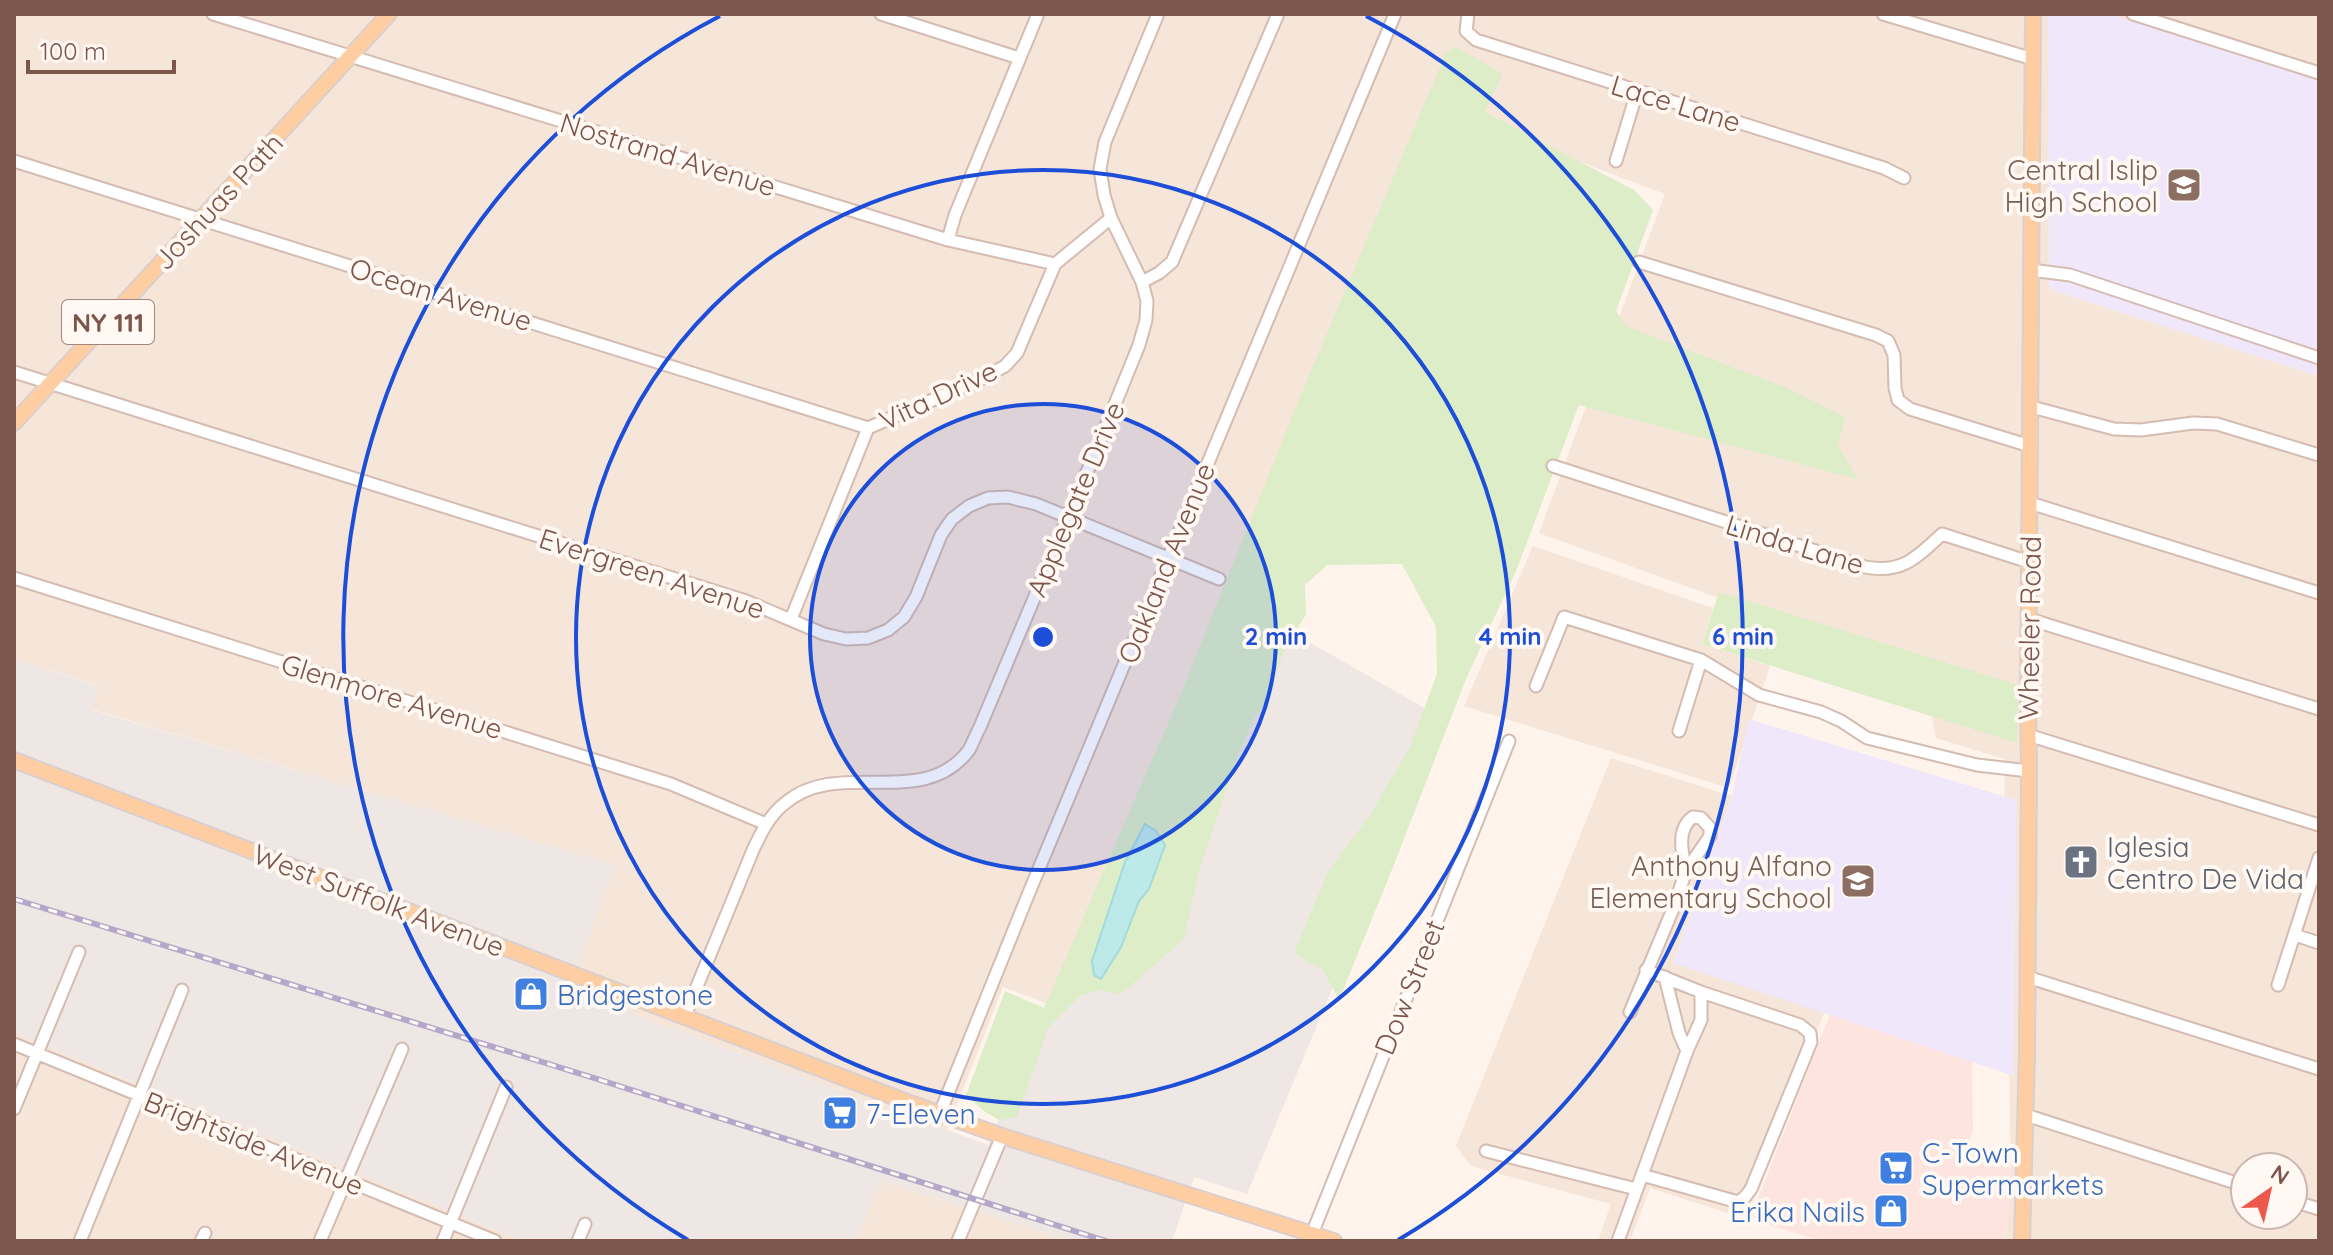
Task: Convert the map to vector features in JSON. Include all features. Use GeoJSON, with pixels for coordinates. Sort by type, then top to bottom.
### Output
{"type":"FeatureCollection","features":[{"type":"Feature","properties":{"kind":"main road","name":"Joshuas Path"},"geometry":{"type":"LineString","coordinates":[[14,423],[389,14]]}},
{"type":"Feature","properties":{"kind":"main road","name":"Wheeler Road"},"geometry":{"type":"LineString","coordinates":[[2022,1241],[2026,1115],[2033,14]]}},
{"type":"Feature","properties":{"kind":"main road","name":"West Suffolk Avenue"},"geometry":{"type":"LineString","coordinates":[[14,760],[684,1018],[1002,1136],[1334,1241]]}},
{"type":"Feature","properties":{"kind":"street","name":"Nostrand Avenue"},"geometry":{"type":"LineString","coordinates":[[213,14],[948,240],[1055,264]]}},
{"type":"Feature","properties":{"kind":"street"},"geometry":{"type":"LineString","coordinates":[[881,14],[1019,58]]}},
{"type":"Feature","properties":{"kind":"street"},"geometry":{"type":"LineString","coordinates":[[948,240],[955,215],[1038,14]]}},
{"type":"Feature","properties":{"kind":"street","name":"Applegate Drive"},"geometry":{"type":"LineString","coordinates":[[684,1018],[766,824],[784,803],[805,790],[830,782],[890,783],[927,778],[952,766],[969,749],[1139,345],[1146,320],[1147,301],[1142,282],[1111,218],[1100,169],[1105,142],[1158,14]]}},
{"type":"Feature","properties":{"kind":"street"},"geometry":{"type":"LineString","coordinates":[[1142,282],[1172,262],[1278,14]]}},
{"type":"Feature","properties":{"kind":"street","name":"Oakland Avenue"},"geometry":{"type":"LineString","coordinates":[[940,1113],[1395,14]]}},
{"type":"Feature","properties":{"kind":"street","name":"Lace Lane"},"geometry":{"type":"LineString","coordinates":[[1468,14],[1466,31],[1476,40],[1870,164],[1904,178]]}},
{"type":"Feature","properties":{"kind":"street"},"geometry":{"type":"LineString","coordinates":[[1883,14],[2033,59]]}},
{"type":"Feature","properties":{"kind":"street"},"geometry":{"type":"LineString","coordinates":[[2133,14],[2319,73]]}},
{"type":"Feature","properties":{"kind":"street"},"geometry":{"type":"LineString","coordinates":[[1616,161],[1637,92]]}},
{"type":"Feature","properties":{"kind":"street","name":"Ocean Avenue"},"geometry":{"type":"LineString","coordinates":[[14,161],[868,428]]}},
{"type":"Feature","properties":{"kind":"street"},"geometry":{"type":"LineString","coordinates":[[1055,264],[1111,218]]}},
{"type":"Feature","properties":{"kind":"street"},"geometry":{"type":"LineString","coordinates":[[1639,262],[1876,335],[1888,341],[1894,355],[1898,400],[1910,409],[2030,446]]}},
{"type":"Feature","properties":{"kind":"street","name":"Vita Drive"},"geometry":{"type":"LineString","coordinates":[[791,619],[868,428],[1005,366],[1017,353],[1055,264]]}},
{"type":"Feature","properties":{"kind":"street"},"geometry":{"type":"LineString","coordinates":[[2031,270],[2070,275],[2319,358]]}},
{"type":"Feature","properties":{"kind":"street","name":"Evergreen Avenue"},"geometry":{"type":"LineString","coordinates":[[14,372],[746,601],[824,634],[846,639],[868,638],[888,630],[904,617],[916,597],[941,535],[952,519],[969,506],[988,498],[1008,497],[1067,516],[1219,579]]}},
{"type":"Feature","properties":{"kind":"street"},"geometry":{"type":"LineString","coordinates":[[2032,407],[2114,429],[2217,424],[2319,455]]}},
{"type":"Feature","properties":{"kind":"street","name":"Linda Lane"},"geometry":{"type":"LineString","coordinates":[[1553,466],[1865,567],[1882,570],[1900,567],[1917,557],[1942,534],[2029,562]]}},
{"type":"Feature","properties":{"kind":"street"},"geometry":{"type":"LineString","coordinates":[[2030,503],[2319,593]]}},
{"type":"Feature","properties":{"kind":"street","name":"Glenmore Avenue"},"geometry":{"type":"LineString","coordinates":[[14,578],[671,784],[766,824]]}},
{"type":"Feature","properties":{"kind":"street"},"geometry":{"type":"LineString","coordinates":[[1536,686],[1564,617],[1701,660],[1759,695],[1821,712],[1867,738],[1977,765],[2029,771]]}},
{"type":"Feature","properties":{"kind":"street"},"geometry":{"type":"LineString","coordinates":[[2029,619],[2319,709]]}},
{"type":"Feature","properties":{"kind":"street"},"geometry":{"type":"LineString","coordinates":[[1679,731],[1701,660]]}},
{"type":"Feature","properties":{"kind":"street"},"geometry":{"type":"LineString","coordinates":[[2028,735],[2319,825]]}},
{"type":"Feature","properties":{"kind":"street","name":"Dow Street"},"geometry":{"type":"LineString","coordinates":[[1312,1234],[1509,741]]}},
{"type":"Feature","properties":{"kind":"street"},"geometry":{"type":"LineString","coordinates":[[2278,985],[2319,858]]}},
{"type":"Feature","properties":{"kind":"street"},"geometry":{"type":"LineString","coordinates":[[1630,1012],[1686,871]]}},
{"type":"Feature","properties":{"kind":"street"},"geometry":{"type":"LineString","coordinates":[[2295,935],[2319,943]]}},
{"type":"Feature","properties":{"kind":"street"},"geometry":{"type":"LineString","coordinates":[[14,1109],[79,952]]}},
{"type":"Feature","properties":{"kind":"street"},"geometry":{"type":"LineString","coordinates":[[1642,1175],[1738,1202],[1745,1197],[1811,1042],[1810,1033],[1800,1025],[1646,970]]}},
{"type":"Feature","properties":{"kind":"street"},"geometry":{"type":"LineString","coordinates":[[1665,977],[1679,1033],[1687,1051]]}},
{"type":"Feature","properties":{"kind":"street"},"geometry":{"type":"LineString","coordinates":[[2027,977],[2319,1069]]}},
{"type":"Feature","properties":{"kind":"street"},"geometry":{"type":"LineString","coordinates":[[80,1241],[182,990]]}},
{"type":"Feature","properties":{"kind":"street"},"geometry":{"type":"LineString","coordinates":[[1618,1241],[1701,1020],[1701,992]]}},
{"type":"Feature","properties":{"kind":"street","name":"Brightside Avenue"},"geometry":{"type":"LineString","coordinates":[[14,1044],[495,1241]]}},
{"type":"Feature","properties":{"kind":"street"},"geometry":{"type":"LineString","coordinates":[[320,1241],[402,1049]]}},
{"type":"Feature","properties":{"kind":"street"},"geometry":{"type":"LineString","coordinates":[[443,1241],[506,1087]]}},
{"type":"Feature","properties":{"kind":"street"},"geometry":{"type":"LineString","coordinates":[[2026,1115],[2229,1181]]}},
{"type":"Feature","properties":{"kind":"street"},"geometry":{"type":"LineString","coordinates":[[958,1241],[1002,1136]]}},
{"type":"Feature","properties":{"kind":"street"},"geometry":{"type":"LineString","coordinates":[[1486,1151],[1636,1189]]}},
{"type":"Feature","properties":{"kind":"street"},"geometry":{"type":"LineString","coordinates":[[578,1241],[585,1224]]}},
{"type":"Feature","properties":{"kind":"shaded area"},"geometry":{"type":"Polygon","coordinates":[[[14,14],[2048,14],[2049,289],[2319,376],[2319,1241],[2005,1241],[2011,1168],[2004,759],[1936,738],[1923,672],[1539,533],[1665,194],[1432,106],[1048,1004],[1003,987],[947,1130],[568,990],[614,865],[91,709],[98,685],[14,659],[14,14]]]}},
{"type":"Feature","properties":{"kind":"shaded area","name":"Central Islip High School"},"geometry":{"type":"Polygon","coordinates":[[[2048,14],[2108,14],[2319,80],[2319,376],[2049,289],[2048,14]]]}},
{"type":"Feature","properties":{"kind":"shaded area"},"geometry":{"type":"Polygon","coordinates":[[[2108,14],[2319,14],[2319,80],[2108,14]]]}},
{"type":"Feature","properties":{"kind":"shaded area"},"geometry":{"type":"Polygon","coordinates":[[[1533,546],[1713,608],[1702,644],[1770,666],[1729,788],[1464,706],[1533,546]]]}},
{"type":"Feature","properties":{"kind":"shaded area"},"geometry":{"type":"Polygon","coordinates":[[[1279,625],[1444,719],[1247,1194],[1194,1177],[1172,1241],[1070,1241],[881,1181],[856,1241],[522,1241],[14,1033],[14,659],[99,686],[92,710],[615,865],[569,990],[988,1145],[1067,959],[1279,625]]]}},
{"type":"Feature","properties":{"kind":"shaded area","name":"Anthony Alfano Elementary School"},"geometry":{"type":"Polygon","coordinates":[[[1749,719],[2016,800],[2014,1076],[1673,963],[1732,796],[1749,719]]]}},
{"type":"Feature","properties":{"kind":"shaded area"},"geometry":{"type":"Polygon","coordinates":[[[1611,758],[1732,796],[1673,962],[1825,1011],[1743,1218],[1650,1188],[1630,1241],[1598,1241],[1611,1204],[1471,1166],[1456,1146],[1611,758]]]}},
{"type":"Feature","properties":{"kind":"shaded area"},"geometry":{"type":"Polygon","coordinates":[[[1830,1014],[1972,1062],[1973,1131],[1965,1154],[2011,1168],[2005,1241],[1822,1241],[1750,1219],[1830,1014]]]}},
{"type":"Feature","properties":{"kind":"shaded area"},"geometry":{"type":"Polygon","coordinates":[[[14,1033],[522,1241],[14,1241],[14,1033]]]}},
{"type":"Feature","properties":{"kind":"shaded area"},"geometry":{"type":"Polygon","coordinates":[[[880,1181],[1070,1241],[856,1241],[880,1181]]]}},
{"type":"Feature","properties":{"kind":"green space"},"geometry":{"type":"Polygon","coordinates":[[[1455,46],[1502,74],[1485,112],[1634,190],[1653,210],[1616,311],[1626,326],[1789,389],[1845,417],[1838,445],[1857,479],[1579,405],[1516,571],[1466,679],[1339,1000],[1323,970],[1294,953],[1328,872],[1370,815],[1410,747],[1437,674],[1436,627],[1402,564],[1327,565],[1305,585],[1306,614],[1282,655],[1269,700],[1256,715],[1237,758],[1199,870],[1184,939],[1121,994],[1100,990],[1080,996],[1048,1028],[1017,1117],[999,1120],[966,1095],[1005,991],[1044,1008],[1181,693],[1300,397],[1446,53],[1455,46]],[[1165,845],[1092,960],[1095,975],[1101,978],[1139,901],[1149,889],[1165,845]]]}},
{"type":"Feature","properties":{"kind":"green space"},"geometry":{"type":"Polygon","coordinates":[[[1719,592],[2018,685],[2017,743],[1702,644],[1719,592]]]}},
{"type":"Feature","properties":{"kind":"water"},"geometry":{"type":"Polygon","coordinates":[[[1145,824],[1156,831],[1165,845],[1149,889],[1139,901],[1121,947],[1101,979],[1094,975],[1092,961],[1125,862],[1145,824]]]}},
{"type":"Feature","properties":{"kind":"railway"},"geometry":{"type":"LineString","coordinates":[[14,899],[594,1078],[1106,1241]]}},
{"type":"Feature","properties":{"kind":"place","name":"Central Islip High School"},"geometry":{"type":"Point","coordinates":[2184,185]}},
{"type":"Feature","properties":{"kind":"place","name":"Iglesia Centro De Vida"},"geometry":{"type":"Point","coordinates":[2081,862]}},
{"type":"Feature","properties":{"kind":"place","name":"Anthony Alfano Elementary School"},"geometry":{"type":"Point","coordinates":[1858,881]}},
{"type":"Feature","properties":{"kind":"place","name":"Bridgestone"},"geometry":{"type":"Point","coordinates":[531,994]}},
{"type":"Feature","properties":{"kind":"place","name":"7-Eleven"},"geometry":{"type":"Point","coordinates":[840,1113]}},
{"type":"Feature","properties":{"kind":"place","name":"C‑Town Supermarkets"},"geometry":{"type":"Point","coordinates":[1896,1168]}},
{"type":"Feature","properties":{"kind":"place","name":"Erika Nails"},"geometry":{"type":"Point","coordinates":[1891,1211]}}]}
